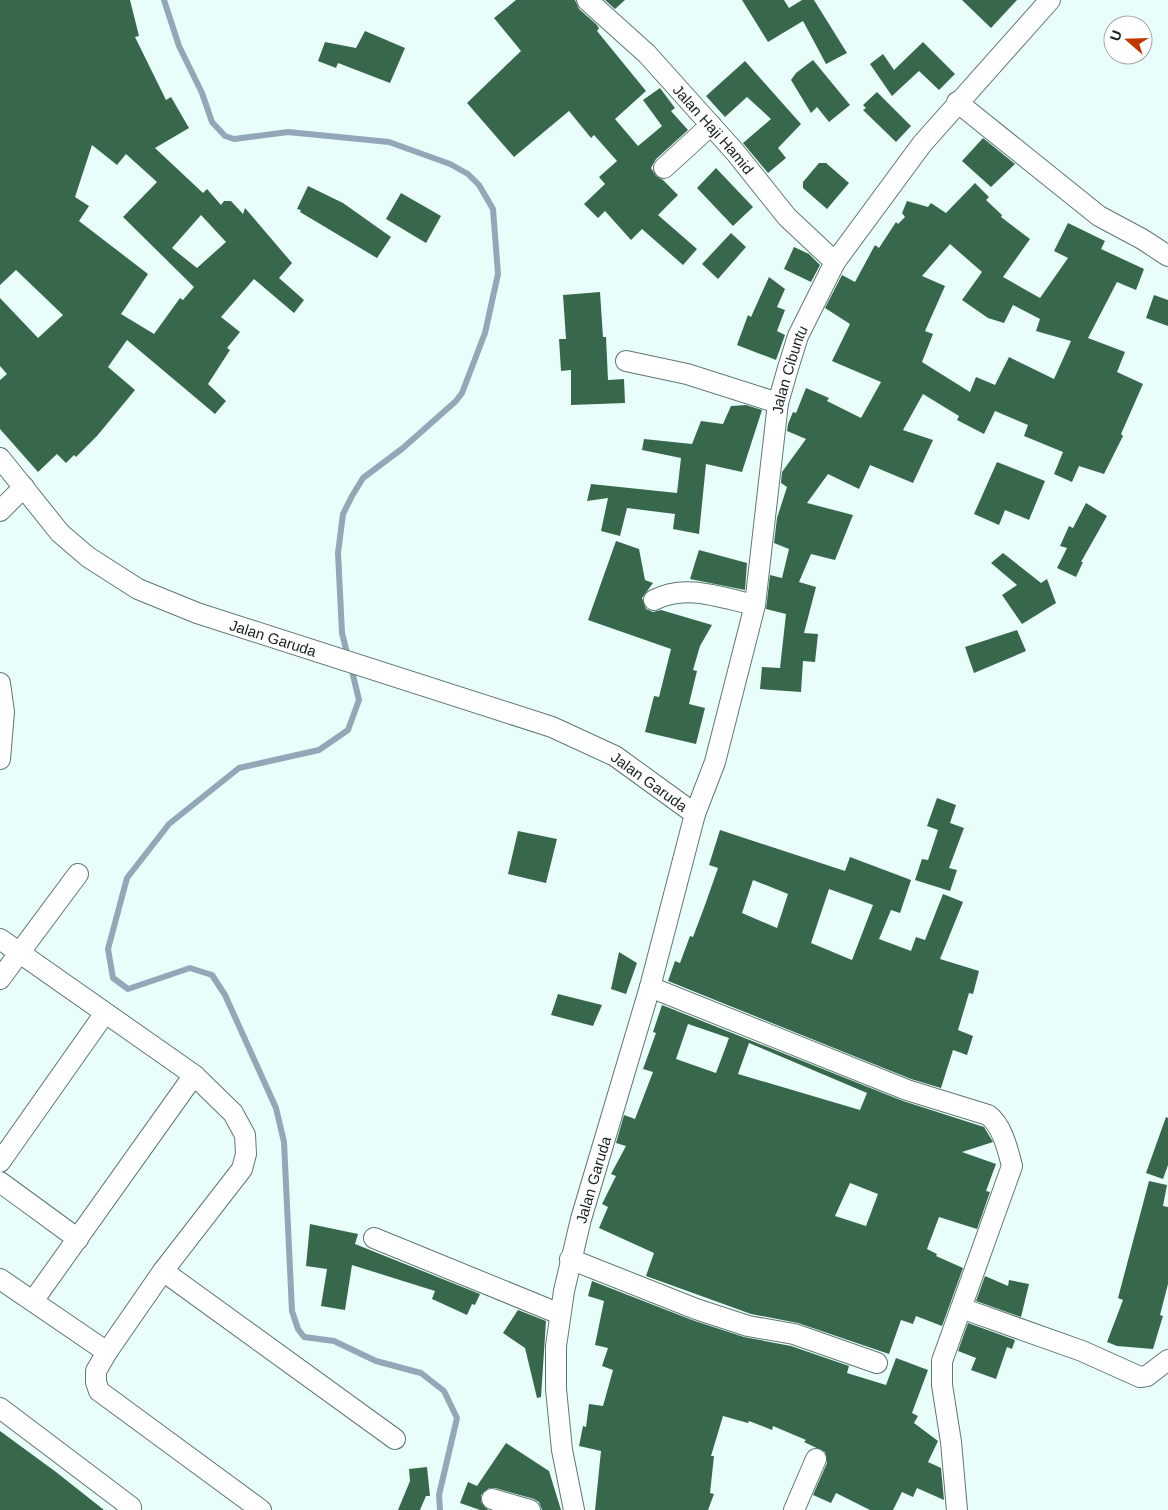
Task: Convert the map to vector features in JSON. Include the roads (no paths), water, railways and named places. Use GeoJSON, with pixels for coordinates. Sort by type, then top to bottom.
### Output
{"type":"FeatureCollection","features":[{"type":"Feature","properties":{"kind":"street","name":"Jalan Haji Hamid"},"geometry":{"type":"LineString","coordinates":[[587,0],[646,54],[712,125],[787,217],[836,262]]}},
{"type":"Feature","properties":{"kind":"street","name":"Jalan Cibuntu"},"geometry":{"type":"LineString","coordinates":[[695,814],[715,762],[755,606],[778,403],[798,336],[836,262],[922,144],[957,102],[1050,0]]}},
{"type":"Feature","properties":{"kind":"street"},"geometry":{"type":"LineString","coordinates":[[957,102],[1100,216],[1168,256]]}},
{"type":"Feature","properties":{"kind":"street"},"geometry":{"type":"LineString","coordinates":[[664,168],[712,125]]}},
{"type":"Feature","properties":{"kind":"street"},"geometry":{"type":"LineString","coordinates":[[626,361],[687,374],[778,403]]}},
{"type":"Feature","properties":{"kind":"street","name":"Jalan Garuda"},"geometry":{"type":"LineString","coordinates":[[0,458],[60,533],[101,566],[138,588],[197,613],[561,730],[615,756],[695,814],[650,987],[570,1259],[560,1314],[556,1346],[556,1389],[562,1450],[574,1510]]}},
{"type":"Feature","properties":{"kind":"street"},"geometry":{"type":"LineString","coordinates":[[0,512],[24,487]]}},
{"type":"Feature","properties":{"kind":"street"},"geometry":{"type":"LineString","coordinates":[[654,600],[667,594],[691,592],[755,606]]}},
{"type":"Feature","properties":{"kind":"street"},"geometry":{"type":"LineString","coordinates":[[0,683],[4,712],[0,759]]}},
{"type":"Feature","properties":{"kind":"street"},"geometry":{"type":"LineString","coordinates":[[0,979],[78,874]]}},
{"type":"Feature","properties":{"kind":"street"},"geometry":{"type":"LineString","coordinates":[[0,939],[194,1075],[233,1113],[245,1135],[246,1154],[242,1169],[163,1271],[107,1352],[96,1371],[96,1382],[99,1391],[261,1510]]}},
{"type":"Feature","properties":{"kind":"street"},"geometry":{"type":"LineString","coordinates":[[650,987],[906,1090],[991,1117],[1004,1141],[1012,1166],[942,1361],[942,1385],[951,1442],[957,1510]]}},
{"type":"Feature","properties":{"kind":"street"},"geometry":{"type":"LineString","coordinates":[[0,1162],[104,1013]]}},
{"type":"Feature","properties":{"kind":"street"},"geometry":{"type":"LineString","coordinates":[[33,1301],[194,1075]]}},
{"type":"Feature","properties":{"kind":"street"},"geometry":{"type":"LineString","coordinates":[[0,1182],[78,1239]]}},
{"type":"Feature","properties":{"kind":"street"},"geometry":{"type":"LineString","coordinates":[[374,1238],[560,1314]]}},
{"type":"Feature","properties":{"kind":"street"},"geometry":{"type":"LineString","coordinates":[[570,1259],[696,1309],[748,1326],[794,1334],[877,1363]]}},
{"type":"Feature","properties":{"kind":"street"},"geometry":{"type":"LineString","coordinates":[[163,1271],[395,1439]]}},
{"type":"Feature","properties":{"kind":"street"},"geometry":{"type":"LineString","coordinates":[[0,1279],[107,1352]]}},
{"type":"Feature","properties":{"kind":"street"},"geometry":{"type":"LineString","coordinates":[[961,1308],[1082,1351],[1140,1377],[1147,1376],[1168,1360]]}},
{"type":"Feature","properties":{"kind":"street"},"geometry":{"type":"LineString","coordinates":[[0,1408],[131,1509]]}},
{"type":"Feature","properties":{"kind":"street"},"geometry":{"type":"LineString","coordinates":[[794,1510],[816,1459]]}},
{"type":"Feature","properties":{"kind":"street"},"geometry":{"type":"LineString","coordinates":[[492,1499],[530,1510]]}},
{"type":"Feature","properties":{"kind":"waterway"},"geometry":{"type":"LineString","coordinates":[[164,0],[179,46],[202,93],[212,122],[225,136],[234,139],[288,132],[389,142],[450,164],[468,174],[479,185],[493,209],[498,274],[485,333],[462,393],[456,401],[403,448],[363,478],[343,514],[338,553],[342,633],[348,657]]}},
{"type":"Feature","properties":{"kind":"waterway"},"geometry":{"type":"LineString","coordinates":[[351,667],[359,700],[348,730],[319,750],[239,768],[169,824],[127,878],[108,949],[113,978],[128,989],[190,968],[212,975],[225,995],[276,1108],[284,1142],[292,1311],[298,1329],[304,1337],[334,1341],[376,1361],[421,1373],[444,1391],[457,1418],[439,1495],[440,1510]]}}]}
